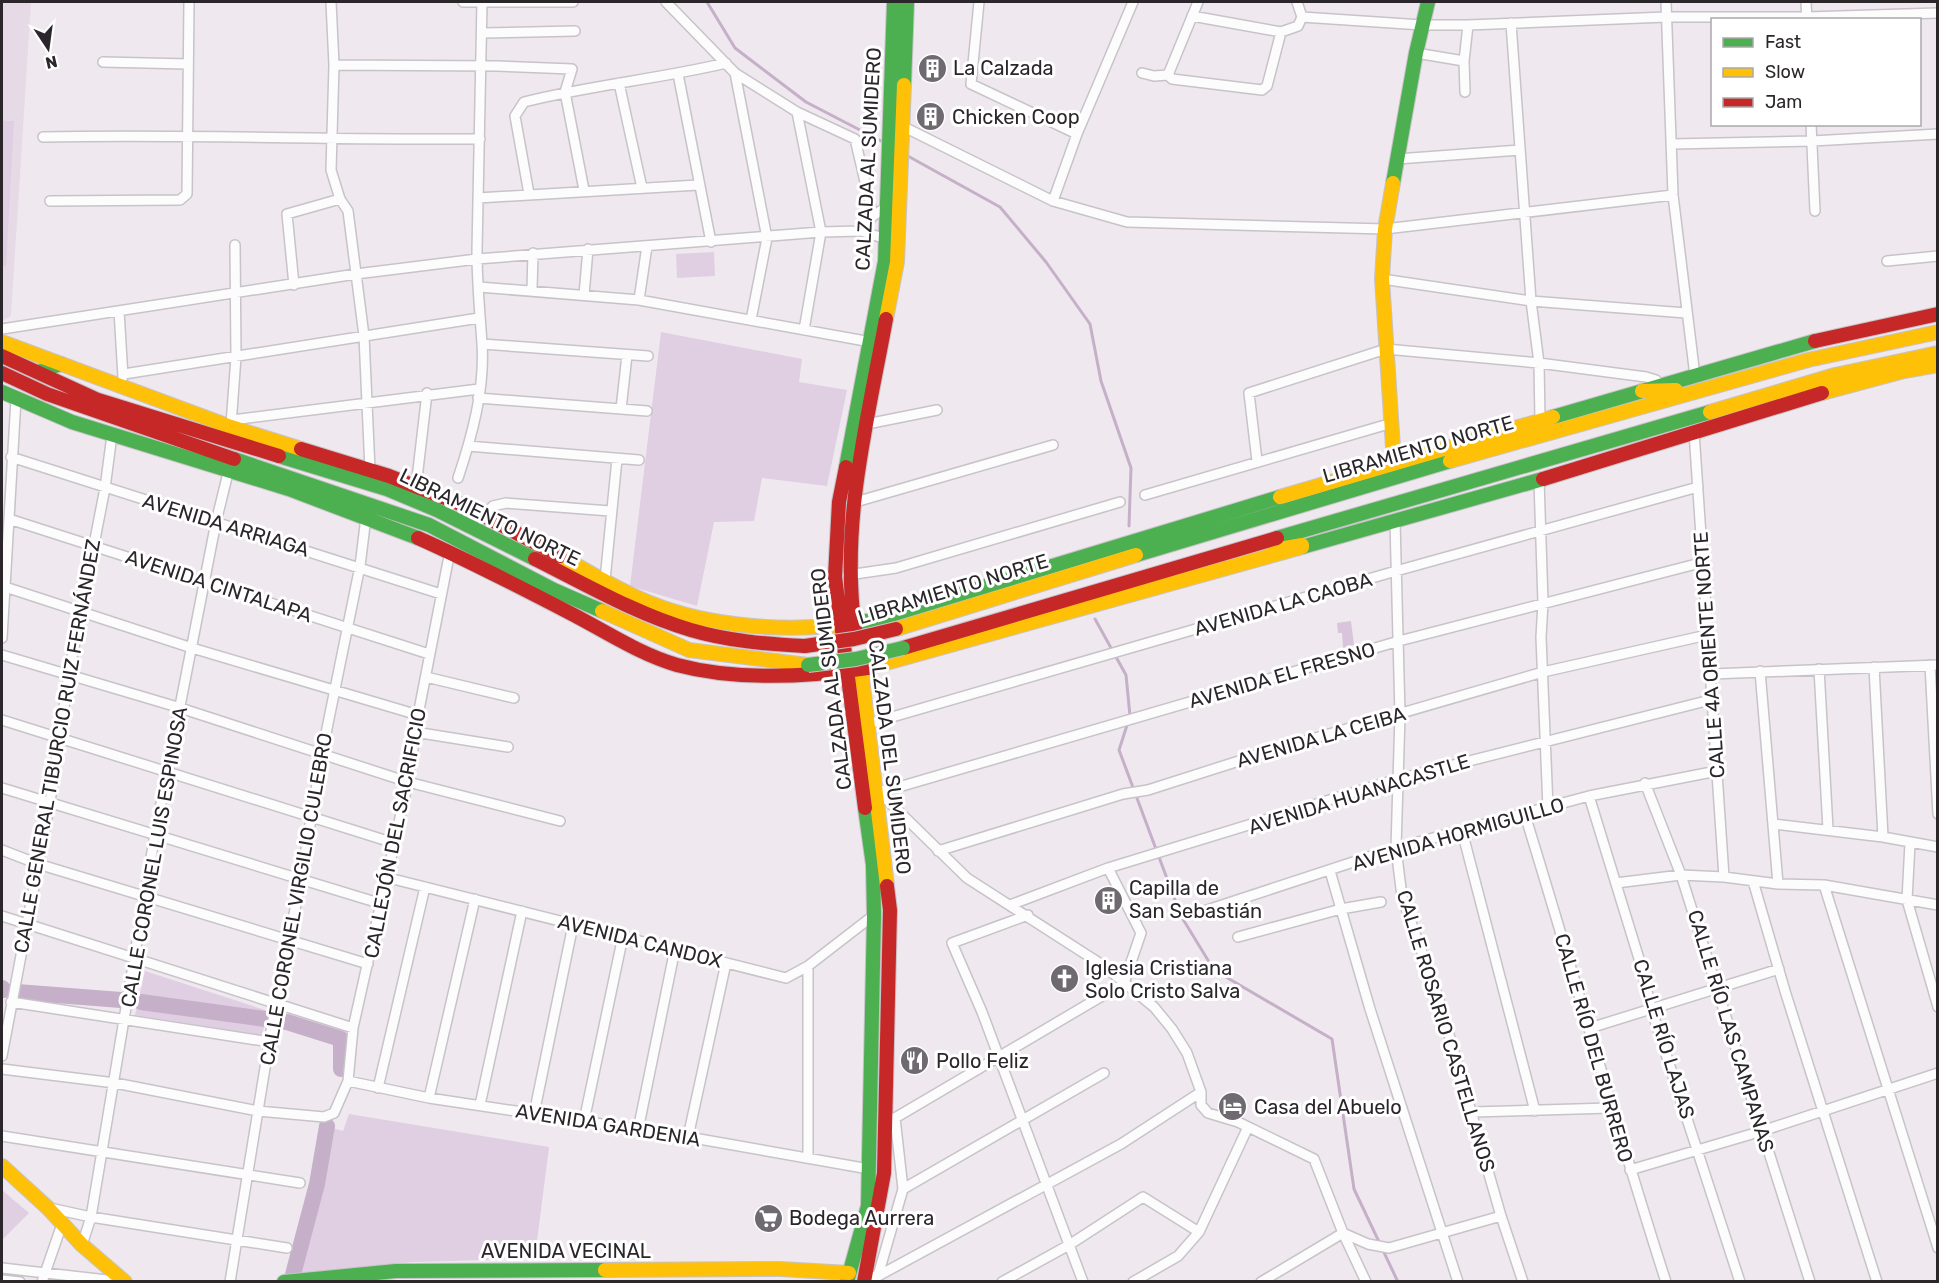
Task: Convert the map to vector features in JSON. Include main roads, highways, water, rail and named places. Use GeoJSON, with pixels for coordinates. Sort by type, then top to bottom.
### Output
{"type":"FeatureCollection","features":[{"type":"Feature","properties":{"kind":"main road","name":"CALZADA AL SUMIDERO"},"geometry":{"type":"LineString","coordinates":[[894,2],[900,127]]}},
{"type":"Feature","properties":{"kind":"main road","name":"CALZADA AL SUMIDERO"},"geometry":{"type":"LineString","coordinates":[[847,625],[835,568],[839,502],[871,342],[888,277],[886,239],[900,127],[907,2]]}},
{"type":"Feature","properties":{"kind":"main road"},"geometry":{"type":"LineString","coordinates":[[1394,463],[1382,279],[1385,229],[1416,53],[1428,2]]}},
{"type":"Feature","properties":{"kind":"main road","name":"CALZADA DEL SUMIDERO"},"geometry":{"type":"LineString","coordinates":[[871,1279],[891,1119],[887,1027],[890,910],[870,791],[868,724],[847,625],[848,575],[852,503],[867,424],[888,277],[900,228],[896,166]]}},
{"type":"Feature","properties":{"kind":"main road","name":"LIBRAMIENTO NORTE"},"geometry":{"type":"LineString","coordinates":[[2,342],[123,388],[232,424],[286,445],[370,470],[485,514],[649,603],[696,617],[754,626],[799,627],[847,625],[901,612],[1394,463],[1820,339],[1938,314]]}},
{"type":"Feature","properties":{"kind":"main road","name":"LIBRAMIENTO NORTE"},"geometry":{"type":"LineString","coordinates":[[2,356],[98,400],[387,489],[437,510],[646,614],[691,630],[753,643],[805,646],[854,639],[897,629],[1392,476],[1793,363],[1894,339],[1938,332]]}},
{"type":"Feature","properties":{"kind":"main road","name":"LIBRAMIENTO NORTE"},"geometry":{"type":"LineString","coordinates":[[2,373],[69,402],[429,525],[554,590],[688,650],[773,663],[808,665],[856,659],[903,648],[1835,375],[1938,353]]}},
{"type":"Feature","properties":{"kind":"main road"},"geometry":{"type":"LineString","coordinates":[[38,372],[61,364]]}},
{"type":"Feature","properties":{"kind":"main road"},"geometry":{"type":"LineString","coordinates":[[2,392],[112,435],[254,478],[366,517],[450,551],[632,645],[677,665],[735,673],[788,673],[855,671],[917,656],[1257,561],[1302,545],[1539,480],[1800,399],[1904,371],[1938,366]]}},
{"type":"Feature","properties":{"kind":"main road"},"geometry":{"type":"LineString","coordinates":[[1642,391],[1693,392]]}},
{"type":"Feature","properties":{"kind":"main road"},"geometry":{"type":"LineString","coordinates":[[1665,441],[1706,414]]}},
{"type":"Feature","properties":{"kind":"main road"},"geometry":{"type":"LineString","coordinates":[[286,445],[302,461]]}},
{"type":"Feature","properties":{"kind":"main road"},"geometry":{"type":"LineString","coordinates":[[254,478],[305,482]]}},
{"type":"Feature","properties":{"kind":"main road"},"geometry":{"type":"LineString","coordinates":[[1192,536],[1223,514]]}},
{"type":"Feature","properties":{"kind":"main road"},"geometry":{"type":"LineString","coordinates":[[1203,560],[1302,545]]}},
{"type":"Feature","properties":{"kind":"main road"},"geometry":{"type":"LineString","coordinates":[[901,612],[892,626],[895,643],[907,655],[917,656]]}},
{"type":"Feature","properties":{"kind":"main road"},"geometry":{"type":"LineString","coordinates":[[788,673],[815,664],[822,655],[822,644],[819,639],[799,627]]}},
{"type":"Feature","properties":{"kind":"main road","name":"CALZADA AL SUMIDERO"},"geometry":{"type":"LineString","coordinates":[[848,1277],[868,1206],[874,915],[870,791],[855,671]]}},
{"type":"Feature","properties":{"kind":"main road"},"geometry":{"type":"LineString","coordinates":[[872,1025],[887,1027]]}},
{"type":"Feature","properties":{"kind":"main road"},"geometry":{"type":"LineString","coordinates":[[2,1166],[48,1208],[82,1245],[122,1280]]}},
{"type":"Feature","properties":{"kind":"main road","name":"AVENIDA VECINAL"},"geometry":{"type":"LineString","coordinates":[[284,1281],[397,1276],[496,1276],[780,1269],[848,1277]]}},
{"type":"Feature","properties":{"kind":"waterway"},"geometry":{"type":"LineString","coordinates":[[707,2],[735,48],[806,102],[885,143]]}},
{"type":"Feature","properties":{"kind":"waterway"},"geometry":{"type":"LineString","coordinates":[[906,155],[1000,207],[1046,262],[1090,324],[1101,381],[1131,468],[1129,526]]}},
{"type":"Feature","properties":{"kind":"waterway"},"geometry":{"type":"LineString","coordinates":[[1095,619],[1126,675],[1130,716],[1119,750],[1181,916],[1214,970],[1332,1039],[1354,1189],[1398,1282]]}},
{"type":"Feature","properties":{"kind":"waterway"},"geometry":{"type":"LineString","coordinates":[[17,992],[121,1000]]}},
{"type":"Feature","properties":{"kind":"waterway"},"geometry":{"type":"LineString","coordinates":[[141,1002],[287,1022],[341,1039],[341,1069]]}},
{"type":"Feature","properties":{"kind":"waterway"},"geometry":{"type":"LineString","coordinates":[[291,1282],[317,1184],[327,1126]]}},
{"type":"Feature","properties":{"kind":"place","name":"La Calzada"},"geometry":{"type":"Point","coordinates":[932,68]}},
{"type":"Feature","properties":{"kind":"place","name":"Chicken Coop"},"geometry":{"type":"Point","coordinates":[931,117]}},
{"type":"Feature","properties":{"kind":"place","name":"Capilla de San Sebastián"},"geometry":{"type":"Point","coordinates":[1108,900]}},
{"type":"Feature","properties":{"kind":"place","name":"Iglesia Cristiana Solo Cristo Salva"},"geometry":{"type":"Point","coordinates":[1064,979]}},
{"type":"Feature","properties":{"kind":"place","name":"Pollo Feliz"},"geometry":{"type":"Point","coordinates":[915,1061]}},
{"type":"Feature","properties":{"kind":"place","name":"Casa del Abuelo"},"geometry":{"type":"Point","coordinates":[1233,1107]}},
{"type":"Feature","properties":{"kind":"place","name":"Bodega Aurrera"},"geometry":{"type":"Point","coordinates":[768,1218]}}]}
